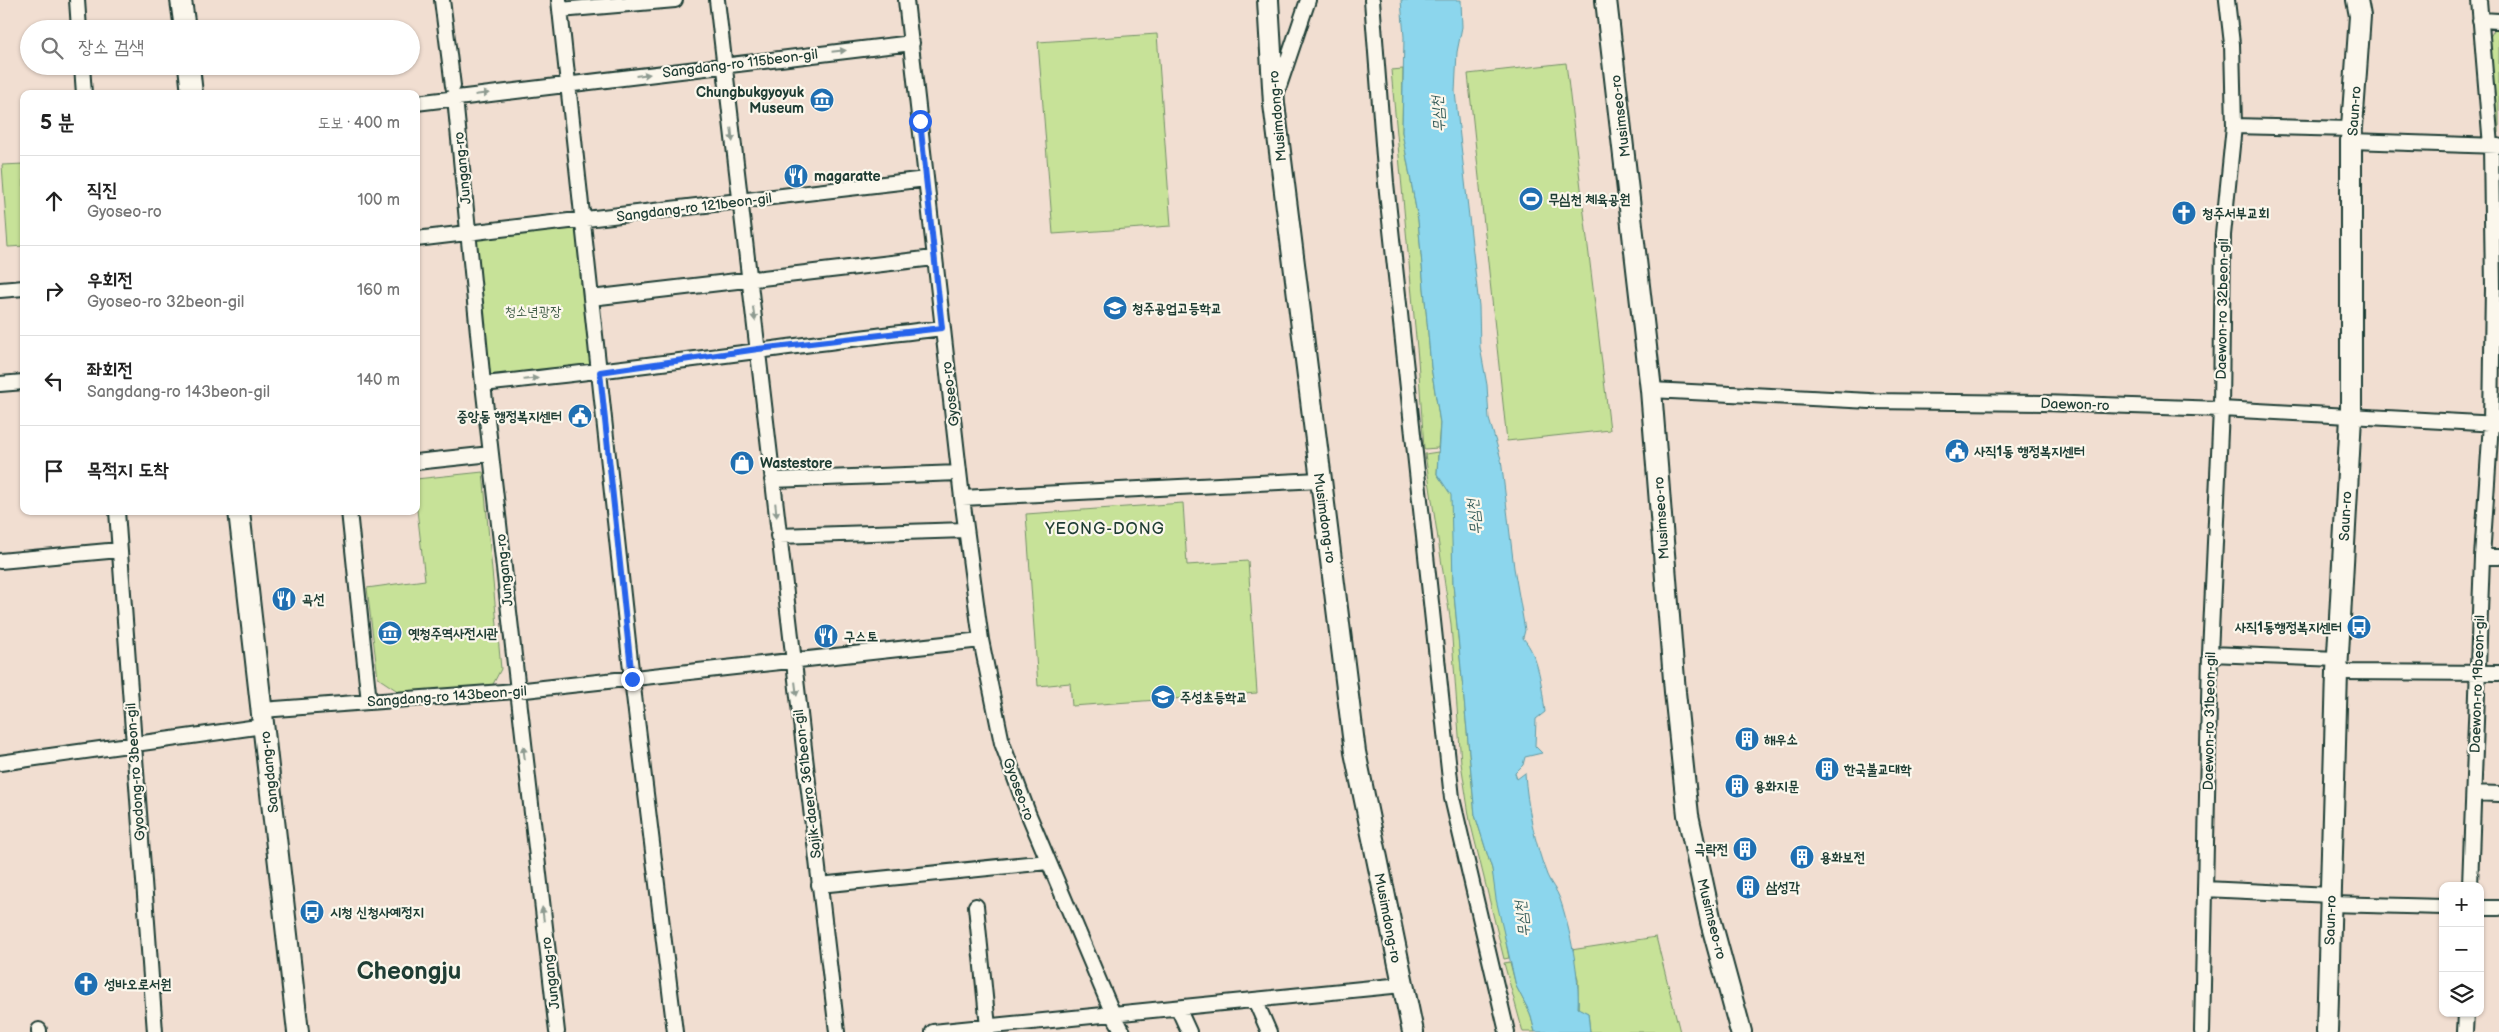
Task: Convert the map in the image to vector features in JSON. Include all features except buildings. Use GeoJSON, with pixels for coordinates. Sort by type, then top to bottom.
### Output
{"type":"FeatureCollection","features":[{"type":"Feature","properties":{"kind":"street"},"geometry":{"type":"LineString","coordinates":[[76,0],[78,20]]}},
{"type":"Feature","properties":{"kind":"street"},"geometry":{"type":"LineString","coordinates":[[181,0],[184,20]]}},
{"type":"Feature","properties":{"kind":"street"},"geometry":{"type":"LineString","coordinates":[[442,0],[453,86]]}},
{"type":"Feature","properties":{"kind":"street"},"geometry":{"type":"LineString","coordinates":[[675,0],[559,5],[632,679],[675,1032]]}},
{"type":"Feature","properties":{"kind":"street","name":"Sajik-daero 361beon-gil"},"geometry":{"type":"LineString","coordinates":[[717,0],[792,661],[837,1032]]}},
{"type":"Feature","properties":{"kind":"street","name":"Gyoseo-ro"},"geometry":{"type":"LineString","coordinates":[[906,0],[942,328],[980,640],[1002,743],[1048,862],[1113,1014],[1123,1032]]}},
{"type":"Feature","properties":{"kind":"street","name":"Musimdong-ro"},"geometry":{"type":"LineString","coordinates":[[1268,0],[1274,104],[1355,752],[1413,1032]]}},
{"type":"Feature","properties":{"kind":"street"},"geometry":{"type":"LineString","coordinates":[[1274,104],[1308,0]]}},
{"type":"Feature","properties":{"kind":"street"},"geometry":{"type":"LineString","coordinates":[[1372,0],[1385,173],[1452,798],[1507,1032]]}},
{"type":"Feature","properties":{"kind":"street","name":"Musimseo-ro"},"geometry":{"type":"LineString","coordinates":[[1606,0],[1651,390],[1675,698],[1688,815],[1711,922],[1742,1032]]}},
{"type":"Feature","properties":{"kind":"street","name":"Daewon-ro 32beon-gil"},"geometry":{"type":"LineString","coordinates":[[2221,410],[2223,235],[2234,126],[2232,44],[2227,0]]}},
{"type":"Feature","properties":{"kind":"street","name":"Saun-ro"},"geometry":{"type":"LineString","coordinates":[[2327,1032],[2338,666],[2351,417],[2352,135],[2360,16],[2357,0]]}},
{"type":"Feature","properties":{"kind":"street","name":"Daewon-ro 19beon-gil"},"geometry":{"type":"LineString","coordinates":[[2470,882],[2482,557],[2495,424],[2495,146],[2479,0]]}},
{"type":"Feature","properties":{"kind":"street"},"geometry":{"type":"LineString","coordinates":[[2480,20],[2499,21]]}},
{"type":"Feature","properties":{"kind":"street","name":"Sangdang-ro 115beon-gil"},"geometry":{"type":"LineString","coordinates":[[420,102],[912,43]]}},
{"type":"Feature","properties":{"kind":"street"},"geometry":{"type":"LineString","coordinates":[[83,75],[84,90]]}},
{"type":"Feature","properties":{"kind":"street"},"geometry":{"type":"LineString","coordinates":[[190,75],[192,90]]}},
{"type":"Feature","properties":{"kind":"street","name":"Jungang-ro"},"geometry":{"type":"LineString","coordinates":[[456,108],[516,691],[557,1032]]}},
{"type":"Feature","properties":{"kind":"street"},"geometry":{"type":"LineString","coordinates":[[2234,126],[2495,146]]}},
{"type":"Feature","properties":{"kind":"street","name":"Sangdang-ro 121beon-gil"},"geometry":{"type":"LineString","coordinates":[[420,239],[926,179]]}},
{"type":"Feature","properties":{"kind":"street"},"geometry":{"type":"LineString","coordinates":[[591,298],[934,258]]}},
{"type":"Feature","properties":{"kind":"street"},"geometry":{"type":"LineString","coordinates":[[0,290],[20,288]]}},
{"type":"Feature","properties":{"kind":"street"},"geometry":{"type":"LineString","coordinates":[[483,384],[600,372],[758,349],[942,328]]}},
{"type":"Feature","properties":{"kind":"street"},"geometry":{"type":"LineString","coordinates":[[0,384],[20,382]]}},
{"type":"Feature","properties":{"kind":"street","name":"Daewon-ro"},"geometry":{"type":"LineString","coordinates":[[1651,390],[1870,401],[2043,403],[2221,410],[2495,424]]}},
{"type":"Feature","properties":{"kind":"street","name":"Daewon-ro 31beon-gil"},"geometry":{"type":"LineString","coordinates":[[2202,1032],[2210,654],[2221,410]]}},
{"type":"Feature","properties":{"kind":"street"},"geometry":{"type":"LineString","coordinates":[[420,462],[491,454]]}},
{"type":"Feature","properties":{"kind":"street"},"geometry":{"type":"LineString","coordinates":[[772,480],[959,473]]}},
{"type":"Feature","properties":{"kind":"street"},"geometry":{"type":"LineString","coordinates":[[962,498],[1320,480]]}},
{"type":"Feature","properties":{"kind":"street","name":"Gyodong-ro 3beon-gil"},"geometry":{"type":"LineString","coordinates":[[117,515],[155,1032]]}},
{"type":"Feature","properties":{"kind":"street","name":"Sangdang-ro"},"geometry":{"type":"LineString","coordinates":[[239,515],[298,1032]]}},
{"type":"Feature","properties":{"kind":"street"},"geometry":{"type":"LineString","coordinates":[[349,515],[369,702]]}},
{"type":"Feature","properties":{"kind":"street"},"geometry":{"type":"LineString","coordinates":[[778,536],[966,530]]}},
{"type":"Feature","properties":{"kind":"street"},"geometry":{"type":"LineString","coordinates":[[0,561],[120,550]]}},
{"type":"Feature","properties":{"kind":"street"},"geometry":{"type":"LineString","coordinates":[[2482,557],[2499,558]]}},
{"type":"Feature","properties":{"kind":"street","name":"Sangdang-ro 143beon-gil"},"geometry":{"type":"LineString","coordinates":[[0,763],[133,744],[263,718],[369,702],[516,691],[980,640]]}},
{"type":"Feature","properties":{"kind":"street"},"geometry":{"type":"LineString","coordinates":[[2210,654],[2338,666],[2499,673]]}},
{"type":"Feature","properties":{"kind":"street"},"geometry":{"type":"LineString","coordinates":[[2474,793],[2499,794]]}},
{"type":"Feature","properties":{"kind":"street"},"geometry":{"type":"LineString","coordinates":[[819,885],[1048,862]]}},
{"type":"Feature","properties":{"kind":"street"},"geometry":{"type":"LineString","coordinates":[[2205,889],[2330,900],[2439,907]]}},
{"type":"Feature","properties":{"kind":"street"},"geometry":{"type":"LineString","coordinates":[[976,906],[988,1026]]}},
{"type":"Feature","properties":{"kind":"street"},"geometry":{"type":"LineString","coordinates":[[2484,908],[2499,908]]}},
{"type":"Feature","properties":{"kind":"street"},"geometry":{"type":"LineString","coordinates":[[933,1032],[1402,985]]}},
{"type":"Feature","properties":{"kind":"street"},"geometry":{"type":"LineString","coordinates":[[1255,1000],[1269,1032]]}},
{"type":"Feature","properties":{"kind":"street"},"geometry":{"type":"LineString","coordinates":[[1178,1008],[1190,1032]]}},
{"type":"Feature","properties":{"kind":"street"},"geometry":{"type":"LineString","coordinates":[[2465,1032],[2466,1017]]}},
{"type":"Feature","properties":{"kind":"green space"},"geometry":{"type":"Polygon","coordinates":[[[2496,27],[2499,27],[2499,133],[2496,130],[2488,40],[2496,27]]]}},
{"type":"Feature","properties":{"kind":"green space"},"geometry":{"type":"Polygon","coordinates":[[[1157,34],[1171,226],[1053,234],[1038,42],[1157,34]]]}},
{"type":"Feature","properties":{"kind":"green space","name":"무심천 체육공원"},"geometry":{"type":"Polygon","coordinates":[[[1566,63],[1610,430],[1507,441],[1468,74],[1566,63]]]}},
{"type":"Feature","properties":{"kind":"green space"},"geometry":{"type":"Polygon","coordinates":[[[1403,69],[1402,132],[1418,220],[1431,367],[1440,423],[1438,448],[1424,449],[1418,359],[1391,70],[1403,69]]]}},
{"type":"Feature","properties":{"kind":"green space"},"geometry":{"type":"Polygon","coordinates":[[[20,164],[20,246],[8,247],[2,165],[20,164]]]}},
{"type":"Feature","properties":{"kind":"green space","name":"청소년광장"},"geometry":{"type":"Polygon","coordinates":[[[579,223],[596,369],[497,378],[485,372],[471,253],[479,238],[579,223]]]}},
{"type":"Feature","properties":{"kind":"green space"},"geometry":{"type":"Polygon","coordinates":[[[1438,452],[1437,474],[1452,495],[1453,584],[1475,815],[1492,869],[1509,958],[1504,959],[1470,821],[1461,763],[1451,624],[1425,454],[1438,452]]]}},
{"type":"Feature","properties":{"kind":"green space"},"geometry":{"type":"Polygon","coordinates":[[[483,472],[501,669],[492,686],[399,692],[378,678],[367,588],[425,580],[418,515],[420,515],[420,479],[483,472]]]}},
{"type":"Feature","properties":{"kind":"green space"},"geometry":{"type":"Polygon","coordinates":[[[1183,503],[1187,565],[1248,561],[1257,693],[1072,706],[1070,683],[1038,686],[1026,514],[1183,503]]]}},
{"type":"Feature","properties":{"kind":"green space"},"geometry":{"type":"Polygon","coordinates":[[[1656,937],[1680,1032],[1590,1032],[1588,1013],[1578,1009],[1578,980],[1571,950],[1656,937]]]}},
{"type":"Feature","properties":{"kind":"green space"},"geometry":{"type":"Polygon","coordinates":[[[1510,962],[1516,986],[1530,1013],[1535,1032],[1523,1032],[1504,963],[1510,962]]]}},
{"type":"Feature","properties":{"kind":"water","name":"무심천"},"geometry":{"type":"Polygon","coordinates":[[[1401,0],[1461,0],[1462,27],[1457,52],[1455,92],[1479,306],[1480,347],[1487,385],[1489,419],[1501,459],[1514,568],[1525,630],[1523,638],[1536,663],[1545,712],[1536,719],[1535,746],[1542,753],[1525,757],[1523,765],[1515,773],[1517,779],[1525,773],[1535,838],[1548,878],[1560,899],[1571,938],[1576,967],[1578,1008],[1588,1013],[1590,1032],[1535,1032],[1530,1013],[1516,986],[1496,899],[1492,869],[1475,815],[1453,584],[1451,495],[1437,474],[1440,423],[1431,367],[1418,220],[1402,132],[1404,37],[1401,0]]]}},
{"type":"Feature","properties":{"kind":"place","name":"Chungbukgyoyuk Museum"},"geometry":{"type":"Point","coordinates":[822,100]}},
{"type":"Feature","properties":{"kind":"place","name":"magaratte"},"geometry":{"type":"Point","coordinates":[796,176]}},
{"type":"Feature","properties":{"kind":"place","name":"무심천 체육공원"},"geometry":{"type":"Point","coordinates":[1531,199]}},
{"type":"Feature","properties":{"kind":"place","name":"청주서부교회"},"geometry":{"type":"Point","coordinates":[2184,213]}},
{"type":"Feature","properties":{"kind":"place","name":"청주공업고등학교"},"geometry":{"type":"Point","coordinates":[1115,308]}},
{"type":"Feature","properties":{"kind":"place","name":"중앙동 행정복지센터"},"geometry":{"type":"Point","coordinates":[580,416]}},
{"type":"Feature","properties":{"kind":"place","name":"사직1동 행정복지센터"},"geometry":{"type":"Point","coordinates":[1957,451]}},
{"type":"Feature","properties":{"kind":"place","name":"Wastestore"},"geometry":{"type":"Point","coordinates":[742,463]}},
{"type":"Feature","properties":{"kind":"place","name":"곡선"},"geometry":{"type":"Point","coordinates":[284,599]}},
{"type":"Feature","properties":{"kind":"place","name":"사직1동행정복지센터"},"geometry":{"type":"Point","coordinates":[2359,627]}},
{"type":"Feature","properties":{"kind":"place","name":"옛청주역사전시관"},"geometry":{"type":"Point","coordinates":[390,633]}},
{"type":"Feature","properties":{"kind":"place","name":"구스토"},"geometry":{"type":"Point","coordinates":[826,636]}},
{"type":"Feature","properties":{"kind":"place","name":"주성초등학교"},"geometry":{"type":"Point","coordinates":[1163,697]}},
{"type":"Feature","properties":{"kind":"place","name":"해우소"},"geometry":{"type":"Point","coordinates":[1747,739]}},
{"type":"Feature","properties":{"kind":"place","name":"한국불교대학"},"geometry":{"type":"Point","coordinates":[1827,769]}},
{"type":"Feature","properties":{"kind":"place","name":"용화지문"},"geometry":{"type":"Point","coordinates":[1737,786]}},
{"type":"Feature","properties":{"kind":"place","name":"극락전"},"geometry":{"type":"Point","coordinates":[1745,849]}},
{"type":"Feature","properties":{"kind":"place","name":"용화보전"},"geometry":{"type":"Point","coordinates":[1802,857]}},
{"type":"Feature","properties":{"kind":"place","name":"삼성각"},"geometry":{"type":"Point","coordinates":[1748,887]}},
{"type":"Feature","properties":{"kind":"place","name":"시청 신청사예정지"},"geometry":{"type":"Point","coordinates":[312,912]}},
{"type":"Feature","properties":{"kind":"place","name":"성바오로서원"},"geometry":{"type":"Point","coordinates":[86,984]}},
{"type":"Feature","properties":{"kind":"district","name":"YEONG-DONG"},"geometry":{"type":"Point","coordinates":[1105,528]}},
{"type":"Feature","properties":{"kind":"district","name":"Cheongju"},"geometry":{"type":"Point","coordinates":[409,971]}},
{"type":"Feature","properties":{"kind":"route"},"geometry":{"type":"LineString","coordinates":[[632,679],[600,372],[758,349],[942,328],[920,121]]}}]}
